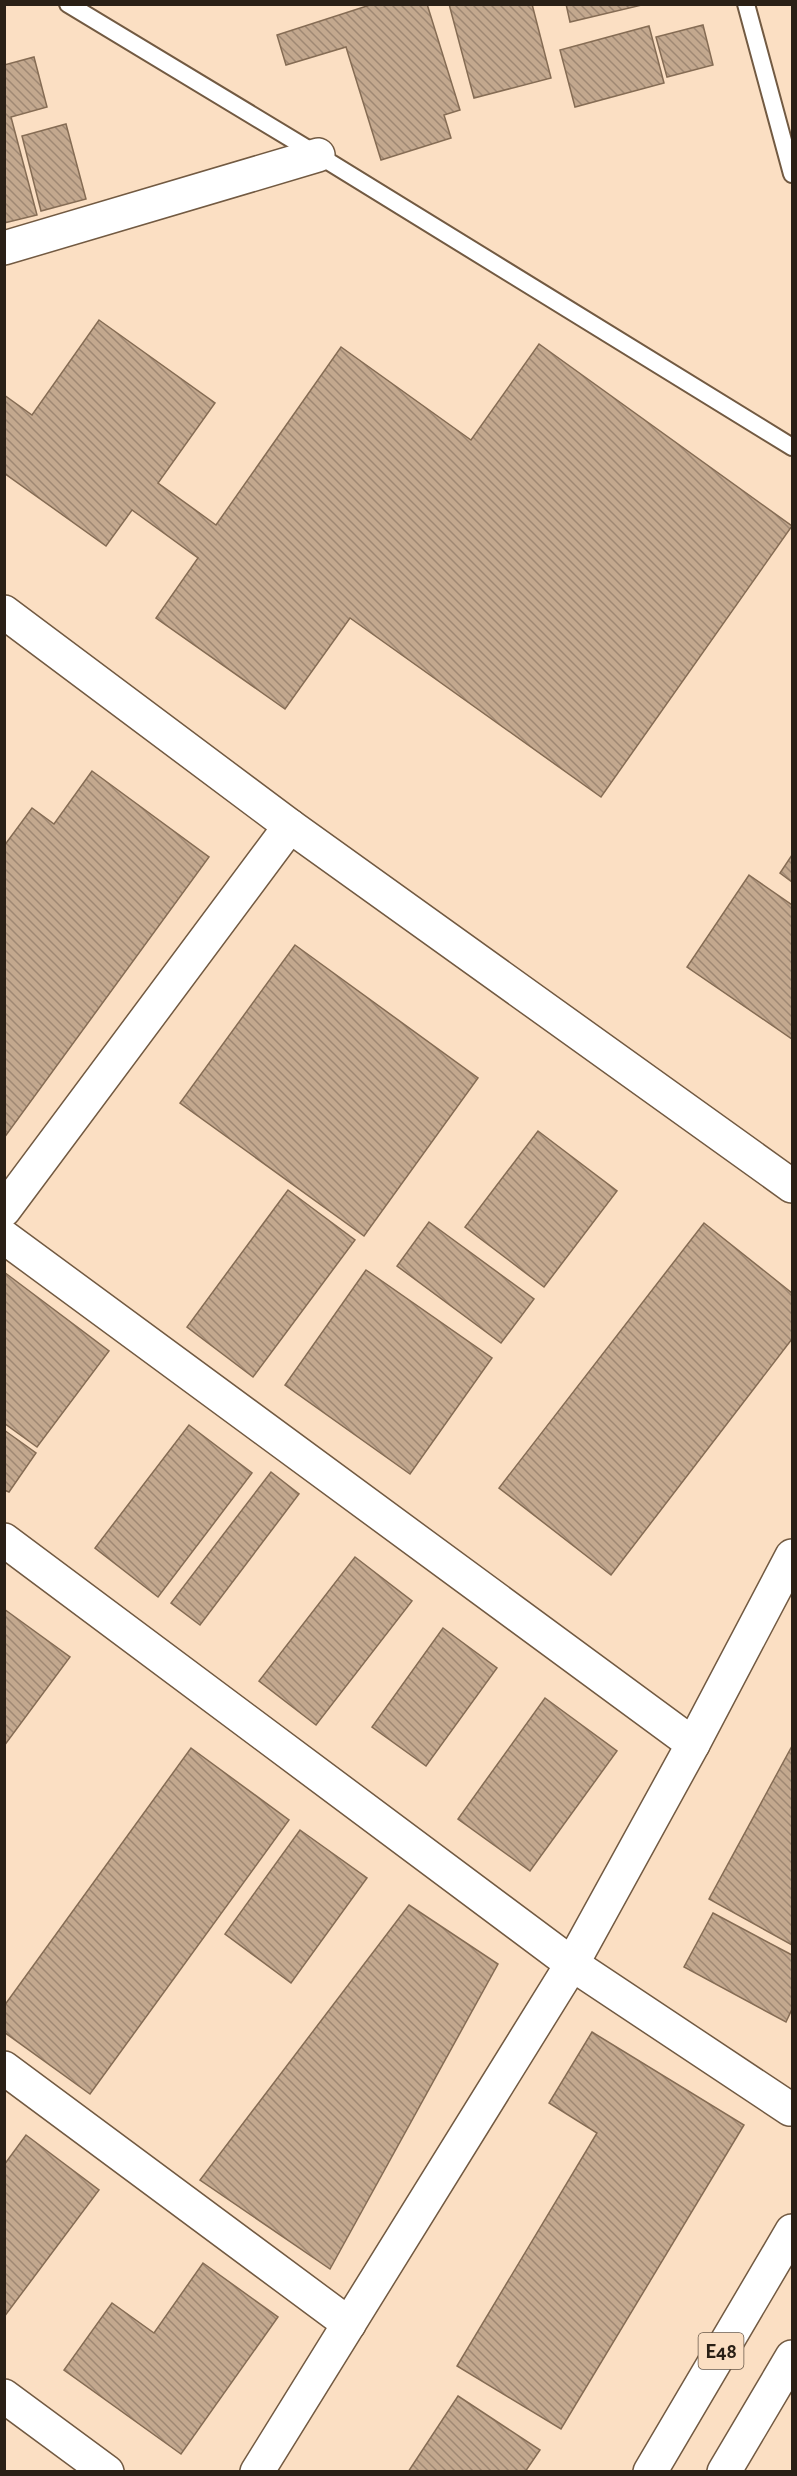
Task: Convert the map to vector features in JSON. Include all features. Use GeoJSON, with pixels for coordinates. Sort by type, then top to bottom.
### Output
{"type":"FeatureCollection","features":[{"type":"Feature","properties":{"kind":"main road"},"geometry":{"type":"LineString","coordinates":[[4,248],[318,155]]}},
{"type":"Feature","properties":{"kind":"main road"},"geometry":{"type":"LineString","coordinates":[[4,612],[290,826],[792,1186]]}},
{"type":"Feature","properties":{"kind":"main road"},"geometry":{"type":"LineString","coordinates":[[4,1210],[290,826]]}},
{"type":"Feature","properties":{"kind":"main road"},"geometry":{"type":"LineString","coordinates":[[4,1237],[693,1744]]}},
{"type":"Feature","properties":{"kind":"main road"},"geometry":{"type":"LineString","coordinates":[[4,1540],[572,1964],[790,2109]]}},
{"type":"Feature","properties":{"kind":"main road"},"geometry":{"type":"LineString","coordinates":[[257,2472],[572,1964],[693,1744],[792,1556]]}},
{"type":"Feature","properties":{"kind":"main road"},"geometry":{"type":"LineString","coordinates":[[4,2068],[349,2324]]}},
{"type":"Feature","properties":{"kind":"main road","name":"E48"},"geometry":{"type":"LineString","coordinates":[[650,2472],[792,2231]]}},
{"type":"Feature","properties":{"kind":"main road"},"geometry":{"type":"LineString","coordinates":[[724,2472],[792,2357]]}},
{"type":"Feature","properties":{"kind":"main road"},"geometry":{"type":"LineString","coordinates":[[4,2396],[107,2472]]}},
{"type":"Feature","properties":{"kind":"lane"},"geometry":{"type":"LineString","coordinates":[[68,4],[792,447]]}},
{"type":"Feature","properties":{"kind":"lane"},"geometry":{"type":"LineString","coordinates":[[746,4],[792,174]]}},
{"type":"Feature","properties":{"kind":"building"},"geometry":{"type":"Polygon","coordinates":[[[373,4],[427,4],[460,110],[444,115],[451,138],[381,160],[346,47],[286,65],[277,35],[373,4]]]}},
{"type":"Feature","properties":{"kind":"building"},"geometry":{"type":"Polygon","coordinates":[[[449,4],[532,4],[551,78],[474,98],[449,4]]]}},
{"type":"Feature","properties":{"kind":"building"},"geometry":{"type":"Polygon","coordinates":[[[566,4],[642,4],[642,5],[570,22],[566,4]]]}},
{"type":"Feature","properties":{"kind":"building"},"geometry":{"type":"Polygon","coordinates":[[[703,25],[713,65],[667,77],[656,37],[703,25]]]}},
{"type":"Feature","properties":{"kind":"building"},"geometry":{"type":"Polygon","coordinates":[[[649,26],[664,83],[575,107],[560,50],[649,26]]]}},
{"type":"Feature","properties":{"kind":"building"},"geometry":{"type":"Polygon","coordinates":[[[34,57],[47,107],[11,117],[37,215],[4,223],[4,65],[34,57]]]}},
{"type":"Feature","properties":{"kind":"building"},"geometry":{"type":"Polygon","coordinates":[[[66,124],[86,199],[41,211],[22,136],[66,124]]]}},
{"type":"Feature","properties":{"kind":"building"},"geometry":{"type":"Polygon","coordinates":[[[99,320],[215,403],[158,483],[216,525],[341,347],[471,440],[539,344],[792,526],[601,797],[350,618],[285,709],[156,618],[198,558],[132,510],[106,546],[4,473],[4,395],[32,415],[99,320]]]}},
{"type":"Feature","properties":{"kind":"building"},"geometry":{"type":"Polygon","coordinates":[[[92,771],[209,857],[4,1138],[4,846],[32,808],[54,824],[92,771]]]}},
{"type":"Feature","properties":{"kind":"building"},"geometry":{"type":"Polygon","coordinates":[[[792,855],[792,882],[780,873],[792,855]]]}},
{"type":"Feature","properties":{"kind":"building"},"geometry":{"type":"Polygon","coordinates":[[[749,875],[792,905],[792,1039],[687,967],[749,875]]]}},
{"type":"Feature","properties":{"kind":"building"},"geometry":{"type":"Polygon","coordinates":[[[295,945],[478,1078],[364,1236],[180,1103],[295,945]]]}},
{"type":"Feature","properties":{"kind":"building"},"geometry":{"type":"Polygon","coordinates":[[[538,1131],[617,1191],[544,1287],[465,1227],[538,1131]]]}},
{"type":"Feature","properties":{"kind":"building"},"geometry":{"type":"Polygon","coordinates":[[[288,1190],[355,1240],[253,1377],[187,1327],[288,1190]]]}},
{"type":"Feature","properties":{"kind":"building"},"geometry":{"type":"Polygon","coordinates":[[[429,1222],[534,1299],[501,1343],[397,1266],[429,1222]]]}},
{"type":"Feature","properties":{"kind":"building"},"geometry":{"type":"Polygon","coordinates":[[[704,1223],[792,1293],[792,1339],[611,1575],[499,1488],[704,1223]]]}},
{"type":"Feature","properties":{"kind":"building"},"geometry":{"type":"Polygon","coordinates":[[[366,1270],[492,1358],[410,1474],[285,1385],[366,1270]]]}},
{"type":"Feature","properties":{"kind":"building"},"geometry":{"type":"Polygon","coordinates":[[[4,1272],[109,1351],[37,1447],[4,1423],[4,1272]]]}},
{"type":"Feature","properties":{"kind":"building"},"geometry":{"type":"Polygon","coordinates":[[[189,1425],[252,1473],[158,1597],[95,1548],[189,1425]]]}},
{"type":"Feature","properties":{"kind":"building"},"geometry":{"type":"Polygon","coordinates":[[[4,1430],[36,1453],[9,1492],[4,1490],[4,1430]]]}},
{"type":"Feature","properties":{"kind":"building"},"geometry":{"type":"Polygon","coordinates":[[[271,1472],[299,1494],[200,1625],[171,1603],[271,1472]]]}},
{"type":"Feature","properties":{"kind":"building"},"geometry":{"type":"Polygon","coordinates":[[[355,1557],[412,1601],[316,1725],[259,1681],[355,1557]]]}},
{"type":"Feature","properties":{"kind":"building"},"geometry":{"type":"Polygon","coordinates":[[[4,1609],[70,1657],[4,1746],[4,1609]]]}},
{"type":"Feature","properties":{"kind":"building"},"geometry":{"type":"Polygon","coordinates":[[[443,1628],[497,1668],[426,1766],[372,1727],[443,1628]]]}},
{"type":"Feature","properties":{"kind":"building"},"geometry":{"type":"Polygon","coordinates":[[[545,1698],[617,1751],[530,1871],[458,1819],[545,1698]]]}},
{"type":"Feature","properties":{"kind":"building"},"geometry":{"type":"Polygon","coordinates":[[[792,1746],[792,1945],[709,1899],[792,1746]]]}},
{"type":"Feature","properties":{"kind":"building"},"geometry":{"type":"Polygon","coordinates":[[[191,1748],[289,1820],[90,2094],[4,2032],[4,2006],[191,1748]]]}},
{"type":"Feature","properties":{"kind":"building"},"geometry":{"type":"Polygon","coordinates":[[[300,1830],[367,1878],[291,1983],[225,1934],[300,1830]]]}},
{"type":"Feature","properties":{"kind":"building"},"geometry":{"type":"Polygon","coordinates":[[[409,1905],[498,1964],[330,2269],[200,2180],[409,1905]]]}},
{"type":"Feature","properties":{"kind":"building"},"geometry":{"type":"Polygon","coordinates":[[[713,1913],[792,1955],[792,2009],[786,2022],[684,1967],[713,1913]]]}},
{"type":"Feature","properties":{"kind":"building"},"geometry":{"type":"Polygon","coordinates":[[[592,2032],[744,2125],[561,2429],[457,2366],[597,2133],[549,2103],[592,2032]]]}},
{"type":"Feature","properties":{"kind":"building"},"geometry":{"type":"Polygon","coordinates":[[[26,2135],[99,2190],[4,2317],[4,2165],[26,2135]]]}},
{"type":"Feature","properties":{"kind":"building"},"geometry":{"type":"Polygon","coordinates":[[[203,2263],[278,2317],[181,2454],[64,2370],[112,2303],[154,2333],[203,2263]]]}},
{"type":"Feature","properties":{"kind":"building"},"geometry":{"type":"Polygon","coordinates":[[[458,2396],[540,2450],[525,2472],[408,2472],[458,2396]]]}}]}
